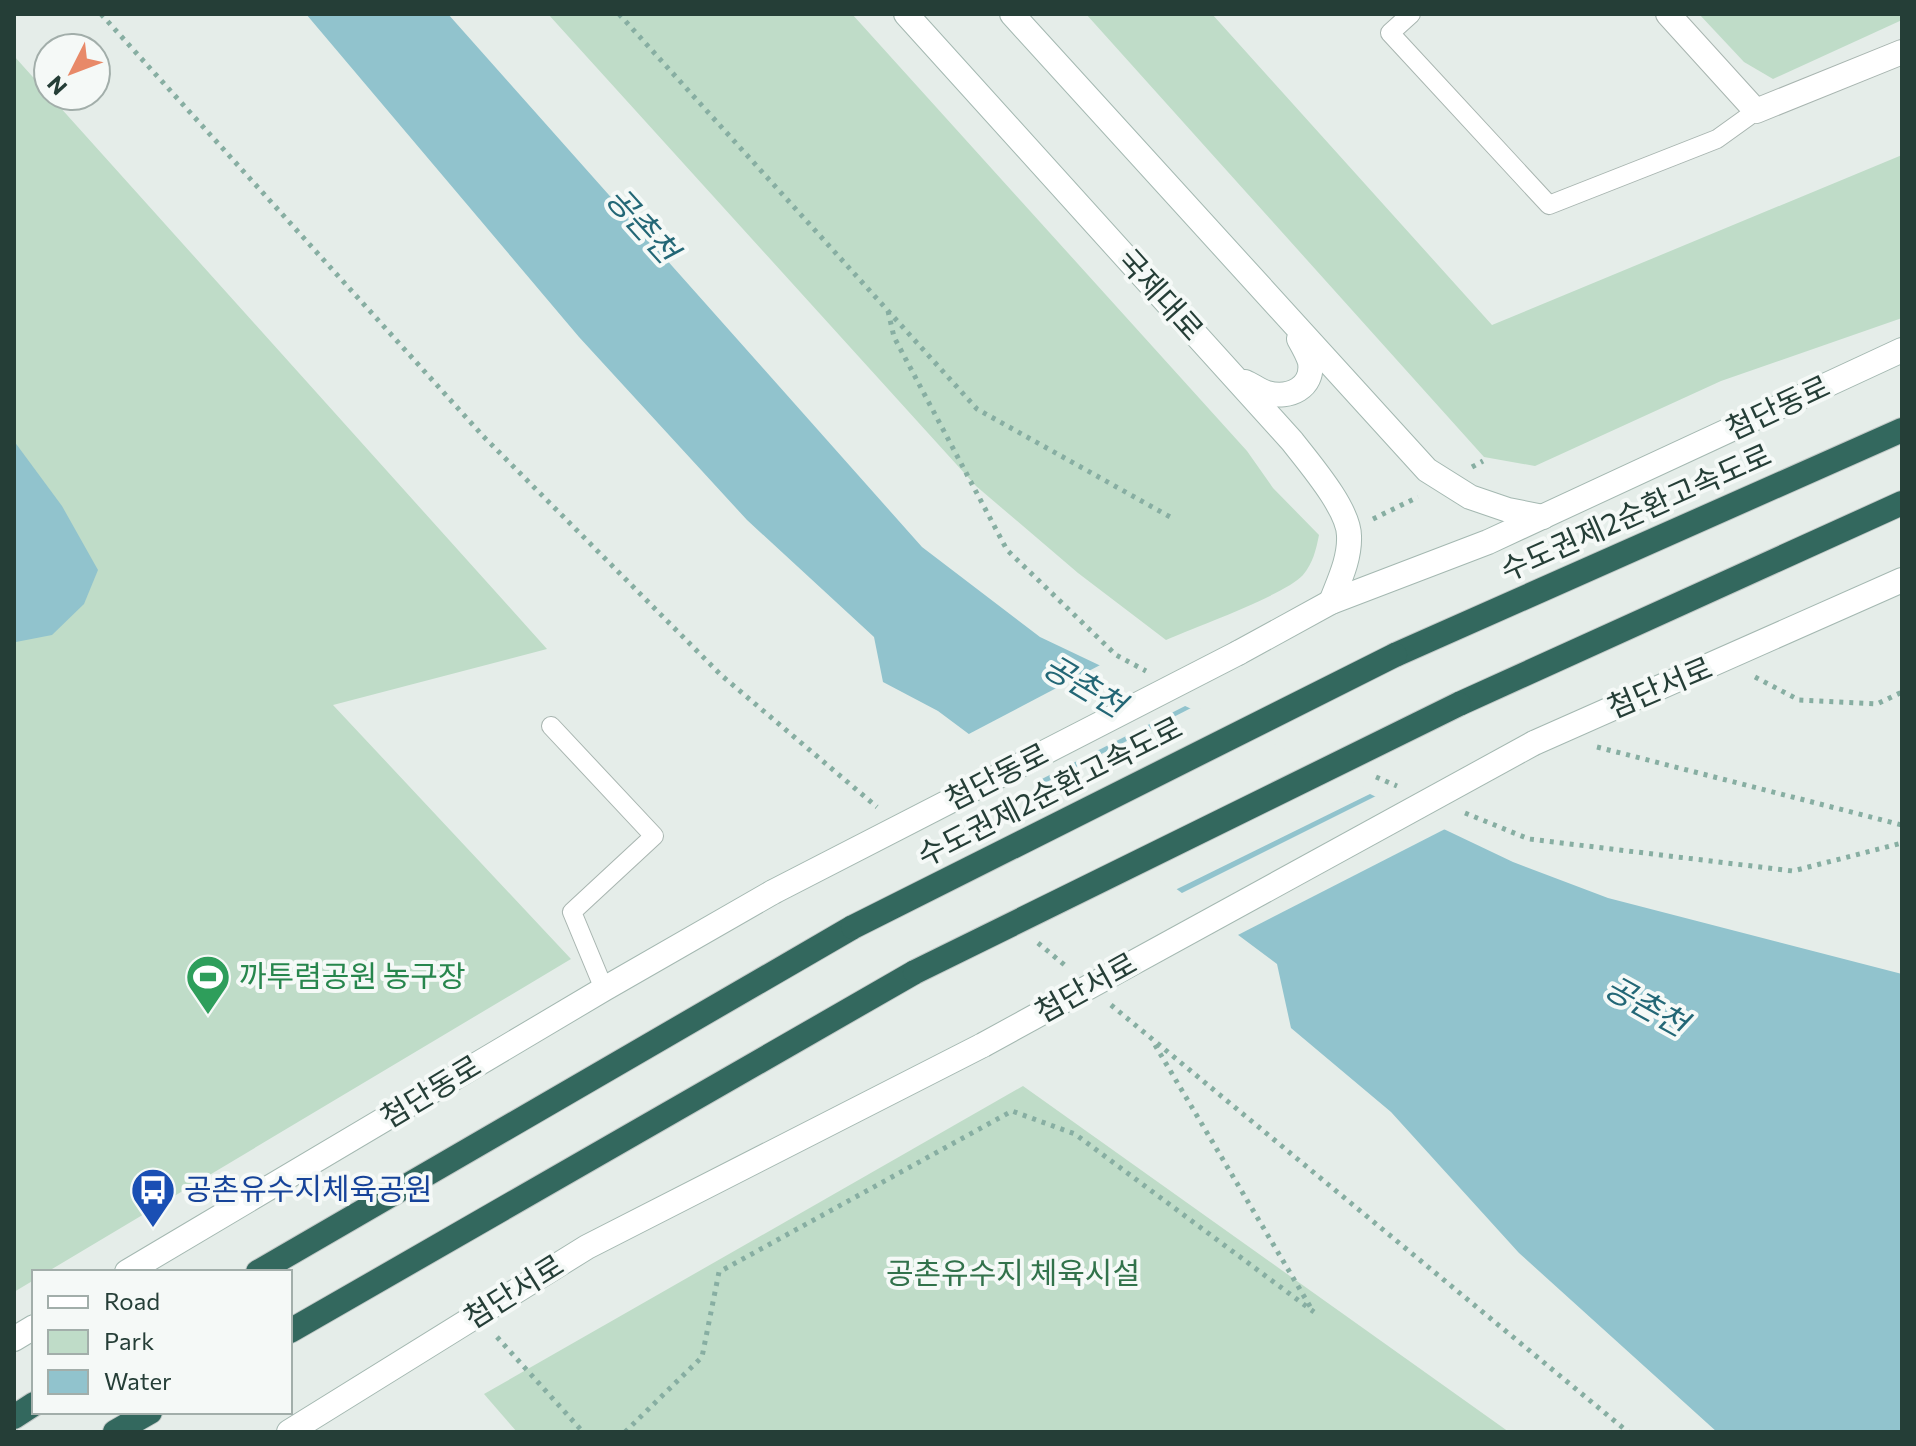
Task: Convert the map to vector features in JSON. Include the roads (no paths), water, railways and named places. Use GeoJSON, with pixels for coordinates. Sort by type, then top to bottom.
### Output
{"type":"FeatureCollection","features":[{"type":"Feature","properties":{"kind":"highway","name":"수도권제2순환고속도로"},"geometry":{"type":"LineString","coordinates":[[261,1270],[853,927],[1395,655],[1902,430]]}},
{"type":"Feature","properties":{"kind":"highway"},"geometry":{"type":"LineString","coordinates":[[292,1330],[915,972],[1459,704],[1902,503]]}},
{"type":"Feature","properties":{"kind":"highway"},"geometry":{"type":"LineString","coordinates":[[14,1417],[32,1405]]}},
{"type":"Feature","properties":{"kind":"highway"},"geometry":{"type":"LineString","coordinates":[[115,1432],[146,1414]]}},
{"type":"Feature","properties":{"kind":"main road","name":"국제대로"},"geometry":{"type":"LineString","coordinates":[[906,14],[1292,441],[1331,490],[1350,534],[1345,568],[1331,602]]}},
{"type":"Feature","properties":{"kind":"main road"},"geometry":{"type":"LineString","coordinates":[[1012,14],[1427,470],[1470,497],[1508,510],[1543,517]]}},
{"type":"Feature","properties":{"kind":"main road"},"geometry":{"type":"LineString","coordinates":[[1668,14],[1756,111],[1902,52]]}},
{"type":"Feature","properties":{"kind":"main road"},"geometry":{"type":"LineString","coordinates":[[1232,375],[1268,393],[1290,394],[1299,391],[1307,381],[1310,363],[1286,317]]}},
{"type":"Feature","properties":{"kind":"main road","name":"첨단동로"},"geometry":{"type":"LineString","coordinates":[[130,1270],[773,892],[1331,602],[1488,542],[1902,350]]}},
{"type":"Feature","properties":{"kind":"main road","name":"첨단서로"},"geometry":{"type":"LineString","coordinates":[[289,1432],[587,1247],[983,1045],[1534,743],[1902,580]]}},
{"type":"Feature","properties":{"kind":"main road"},"geometry":{"type":"LineString","coordinates":[[14,1339],[32,1328]]}},
{"type":"Feature","properties":{"kind":"lane"},"geometry":{"type":"LineString","coordinates":[[1411,14],[1390,33],[1549,205],[1717,139],[1756,111]]}},
{"type":"Feature","properties":{"kind":"lane"},"geometry":{"type":"LineString","coordinates":[[551,726],[654,836],[572,912],[604,989]]}},
{"type":"Feature","properties":{"kind":"water","name":"공촌천"},"geometry":{"type":"Polygon","coordinates":[[[306,14],[448,14],[922,547],[1040,637],[1513,862],[1608,898],[1902,974],[1902,1432],[1717,1432],[1519,1253],[1391,1112],[1291,1028],[1277,964],[938,711],[883,682],[874,637],[747,520],[579,337],[306,14]]]}},
{"type":"Feature","properties":{"kind":"water"},"geometry":{"type":"Polygon","coordinates":[[[14,441],[62,506],[98,570],[84,604],[52,635],[16,642],[14,640],[14,441]]]}},
{"type":"Feature","properties":{"kind":"place","name":"까투렴공원 농구장"},"geometry":{"type":"Point","coordinates":[208,1016]}},
{"type":"Feature","properties":{"kind":"place","name":"공촌유수지체육공원"},"geometry":{"type":"Point","coordinates":[153,1229]}},
{"type":"Feature","properties":{"kind":"park label","name":"공촌유수지 체육시설"},"geometry":{"type":"Point","coordinates":[1013,1274]}}]}
